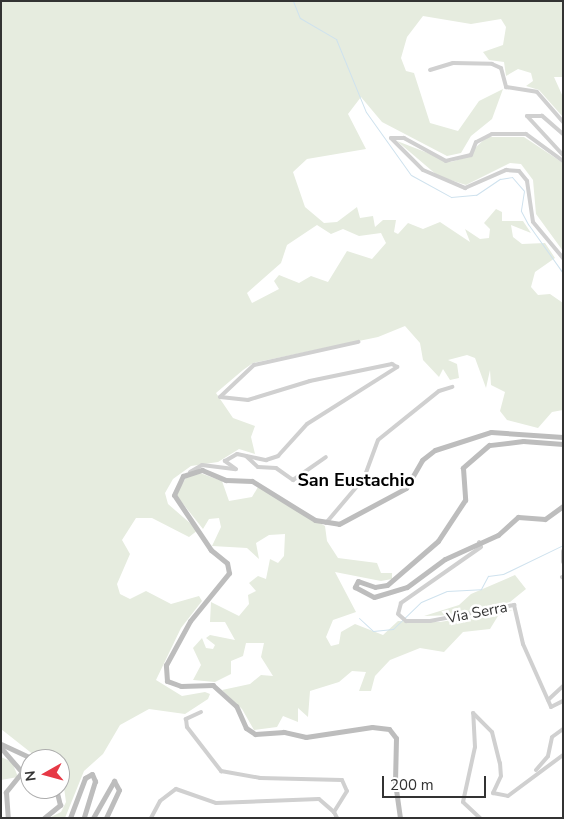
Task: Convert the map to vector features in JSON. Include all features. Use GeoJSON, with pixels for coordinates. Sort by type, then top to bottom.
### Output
{"type":"FeatureCollection","features":[{"type":"Feature","properties":{"kind":"street"},"geometry":{"type":"LineString","coordinates":[[430,70],[453,63],[492,64],[501,68],[507,88],[537,92],[563,122]]}},
{"type":"Feature","properties":{"kind":"street"},"geometry":{"type":"LineString","coordinates":[[563,134],[542,116],[527,116],[563,155]]}},
{"type":"Feature","properties":{"kind":"street"},"geometry":{"type":"LineString","coordinates":[[563,160],[526,134],[492,134],[476,142],[472,155],[446,161],[404,138],[392,138],[423,170],[465,188],[506,170],[519,171],[528,181],[533,222],[563,258]]}},
{"type":"Feature","properties":{"kind":"street"},"geometry":{"type":"LineString","coordinates":[[358,342],[254,365],[222,393],[224,398],[248,400],[310,381],[397,365],[307,424],[278,456],[266,460],[244,455],[225,461],[236,469],[202,465],[190,472],[174,498],[199,527],[211,550],[228,563],[229,573],[190,621],[166,665],[167,681],[181,686],[213,685],[236,706],[246,728],[255,734],[284,732],[306,738],[372,727],[389,729],[396,738],[395,782],[400,818]]}},
{"type":"Feature","properties":{"kind":"street"},"geometry":{"type":"LineString","coordinates":[[326,523],[364,478],[378,440],[439,391],[452,387]]}},
{"type":"Feature","properties":{"kind":"street"},"geometry":{"type":"LineString","coordinates":[[190,472],[202,470],[226,480],[252,481],[326,523],[350,521],[406,488],[422,460],[435,450],[491,432],[563,437]]}},
{"type":"Feature","properties":{"kind":"street"},"geometry":{"type":"LineString","coordinates":[[563,444],[523,441],[486,448],[462,468],[465,500],[438,541],[388,584],[376,587],[358,581],[355,587],[374,597],[407,587],[445,559],[498,535],[518,517],[545,518],[563,506]]}},
{"type":"Feature","properties":{"kind":"street"},"geometry":{"type":"LineString","coordinates":[[244,455],[258,467],[276,468],[292,480],[326,456]]}},
{"type":"Feature","properties":{"kind":"street","name":"Via Serra"},"geometry":{"type":"LineString","coordinates":[[479,542],[478,550],[401,603],[397,610],[401,618],[406,621],[464,617],[514,605],[523,644],[548,700]]}},
{"type":"Feature","properties":{"kind":"street"},"geometry":{"type":"LineString","coordinates":[[561,551],[563,562]]}},
{"type":"Feature","properties":{"kind":"street"},"geometry":{"type":"LineString","coordinates":[[563,686],[548,700],[552,708],[563,700]]}},
{"type":"Feature","properties":{"kind":"street"},"geometry":{"type":"LineString","coordinates":[[201,712],[186,720],[187,727],[221,771],[260,778],[342,780],[346,796],[334,812]]}},
{"type":"Feature","properties":{"kind":"street"},"geometry":{"type":"LineString","coordinates":[[480,818],[462,802],[475,747],[473,713],[492,732],[500,763],[501,776],[493,793],[508,796],[544,762],[552,737],[563,729]]}},
{"type":"Feature","properties":{"kind":"street"},"geometry":{"type":"LineString","coordinates":[[1,744],[20,753]]}},
{"type":"Feature","properties":{"kind":"street"},"geometry":{"type":"LineString","coordinates":[[1,748],[22,772],[6,792],[8,818]]}},
{"type":"Feature","properties":{"kind":"street"},"geometry":{"type":"LineString","coordinates":[[522,783],[563,755]]}},
{"type":"Feature","properties":{"kind":"street"},"geometry":{"type":"LineString","coordinates":[[70,818],[85,778],[92,774],[95,781],[84,818]]}},
{"type":"Feature","properties":{"kind":"street"},"geometry":{"type":"LineString","coordinates":[[94,818],[114,781],[119,790],[106,818]]}},
{"type":"Feature","properties":{"kind":"street"},"geometry":{"type":"LineString","coordinates":[[151,818],[160,801],[176,789],[216,803],[319,799],[334,812],[337,818]]}},
{"type":"Feature","properties":{"kind":"street"},"geometry":{"type":"LineString","coordinates":[[44,818],[60,806],[58,799]]}},
{"type":"Feature","properties":{"kind":"shaded area"},"geometry":{"type":"Polygon","coordinates":[[[1,1],[563,1],[563,77],[554,77],[563,97],[563,117],[539,90],[526,86],[533,81],[531,73],[518,69],[506,76],[504,62],[489,60],[483,52],[503,45],[506,27],[501,19],[471,24],[423,16],[407,37],[401,58],[406,71],[414,73],[430,123],[458,131],[479,101],[503,89],[492,119],[471,136],[461,153],[447,156],[382,122],[361,97],[348,114],[366,149],[307,159],[293,172],[305,207],[324,223],[337,222],[357,207],[360,218],[373,216],[375,227],[383,220],[396,220],[394,232],[398,234],[408,223],[423,229],[440,222],[470,242],[465,229],[480,239],[489,238],[490,229],[484,223],[496,209],[502,212],[502,221],[523,221],[531,233],[511,225],[513,237],[522,244],[545,243],[555,258],[535,272],[531,287],[538,295],[550,294],[563,303],[563,410],[552,412],[538,428],[507,420],[500,411],[505,392],[491,385],[490,370],[486,388],[475,358],[467,355],[448,360],[457,364],[459,378],[450,380],[443,369],[439,377],[423,360],[420,343],[405,326],[378,337],[253,363],[216,393],[233,418],[255,426],[251,437],[255,454],[239,449],[218,462],[191,466],[173,479],[165,493],[168,504],[198,530],[189,537],[152,518],[136,518],[122,540],[130,554],[117,584],[120,594],[130,599],[146,591],[171,604],[199,596],[202,601],[181,628],[156,680],[182,696],[205,692],[210,694],[208,699],[185,714],[149,709],[120,725],[103,754],[84,771],[65,818],[49,818],[61,812],[66,799],[70,799],[70,749],[26,749],[1,729],[1,1]],[[317,225],[287,245],[281,263],[247,293],[252,303],[279,289],[274,281],[279,275],[299,283],[311,276],[328,282],[347,251],[372,259],[386,243],[381,233],[359,236],[343,229],[331,234],[317,225]]]}},
{"type":"Feature","properties":{"kind":"shaded area"},"geometry":{"type":"Polygon","coordinates":[[[487,137],[524,137],[563,163],[563,251],[536,214],[533,180],[521,164],[510,163],[466,185],[438,176],[397,141],[451,162],[464,158],[487,137]]]}},
{"type":"Feature","properties":{"kind":"shaded area"},"geometry":{"type":"Polygon","coordinates":[[[200,473],[222,481],[229,501],[252,497],[258,487],[325,526],[327,541],[338,558],[377,563],[381,573],[392,573],[392,579],[381,581],[335,572],[356,612],[333,620],[326,637],[331,646],[339,644],[341,632],[355,624],[383,635],[398,621],[440,622],[513,610],[498,616],[490,629],[463,632],[444,652],[420,648],[390,660],[375,676],[371,691],[359,691],[366,672],[352,671],[339,682],[310,691],[308,717],[298,708],[298,722],[283,716],[277,727],[254,730],[242,709],[222,690],[250,684],[261,675],[273,676],[261,657],[264,643],[246,643],[243,656],[231,661],[231,674],[215,682],[193,680],[201,665],[193,648],[202,638],[206,648],[213,649],[215,645],[206,638],[210,635],[235,640],[225,622],[210,622],[211,602],[239,616],[249,604],[248,595],[256,591],[249,583],[258,576],[266,579],[270,559],[278,563],[284,556],[285,534],[269,535],[256,543],[259,559],[247,548],[212,546],[221,527],[219,518],[209,519],[203,529],[176,495],[187,476],[200,473]]]}},
{"type":"Feature","properties":{"kind":"shaded area"},"geometry":{"type":"Polygon","coordinates":[[[515,575],[526,589],[510,602],[457,615],[424,616],[459,605],[471,594],[515,575]]]}},
{"type":"Feature","properties":{"kind":"shaded area"},"geometry":{"type":"Polygon","coordinates":[[[1,757],[12,762],[18,777],[1,780],[1,757]]]}},
{"type":"Feature","properties":{"kind":"waterway"},"geometry":{"type":"LineString","coordinates":[[293,1],[300,18],[336,39],[366,112],[411,175],[451,197],[476,195],[500,179],[512,177],[524,191],[521,211],[563,273]]}},
{"type":"Feature","properties":{"kind":"waterway"},"geometry":{"type":"LineString","coordinates":[[359,618],[373,631],[393,629],[421,602],[447,591],[481,589],[488,576],[503,574],[563,545]]}},
{"type":"Feature","properties":{"kind":"district","name":"San Eustachio"},"geometry":{"type":"Point","coordinates":[356,480]}}]}
